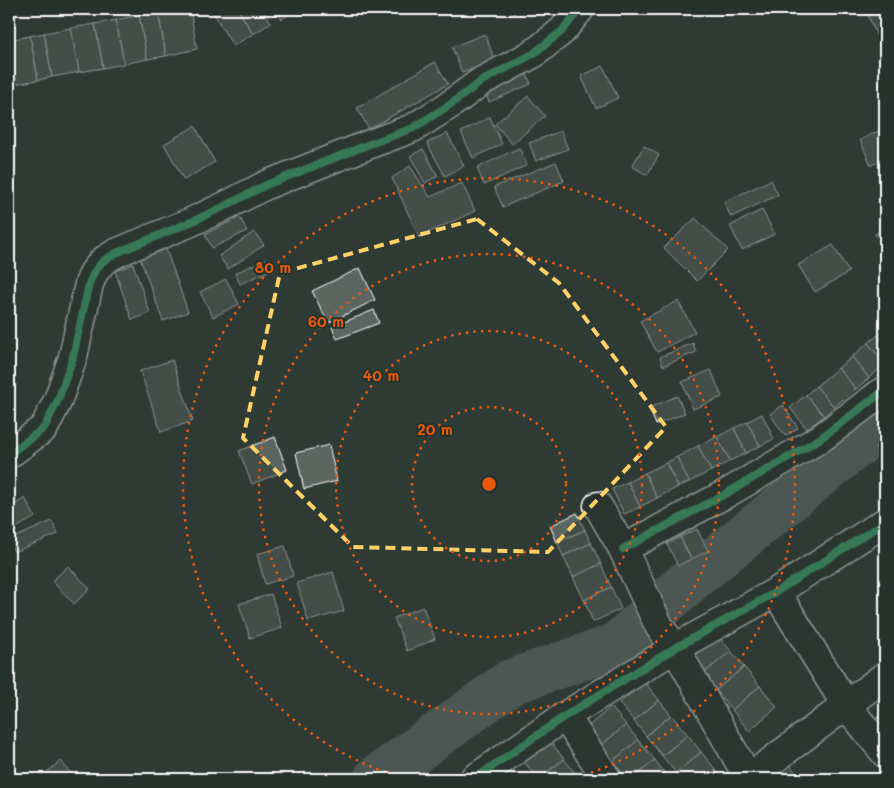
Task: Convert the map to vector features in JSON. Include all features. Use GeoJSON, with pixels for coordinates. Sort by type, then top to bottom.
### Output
{"type":"FeatureCollection","features":[{"type":"Feature","properties":{"kind":"street"},"geometry":{"type":"LineString","coordinates":[[9,454],[44,428],[58,400],[73,357],[89,284],[94,272],[103,261],[116,253],[191,222],[266,185],[413,128],[448,106],[482,81],[533,54],[562,31],[580,9]]}},
{"type":"Feature","properties":{"kind":"street"},"geometry":{"type":"LineString","coordinates":[[622,549],[729,492],[821,438],[885,390]]}},
{"type":"Feature","properties":{"kind":"street"},"geometry":{"type":"LineString","coordinates":[[598,506],[622,549],[659,626],[675,648],[749,779],[885,676]]}},
{"type":"Feature","properties":{"kind":"street"},"geometry":{"type":"LineString","coordinates":[[474,779],[564,716],[675,648],[776,592],[885,522]]}},
{"type":"Feature","properties":{"kind":"street"},"geometry":{"type":"LineString","coordinates":[[776,592],[846,705],[885,753]]}},
{"type":"Feature","properties":{"kind":"street"},"geometry":{"type":"LineString","coordinates":[[564,716],[607,779]]}},
{"type":"Feature","properties":{"kind":"highlighted area"},"geometry":{"type":"Polygon","coordinates":[[[477,219],[559,283],[666,427],[548,552],[353,547],[243,438],[280,273],[477,219]]]}},
{"type":"Feature","properties":{"kind":"building"},"geometry":{"type":"Polygon","coordinates":[[[190,9],[197,49],[166,56],[158,12],[190,9]]]}},
{"type":"Feature","properties":{"kind":"building"},"geometry":{"type":"Polygon","coordinates":[[[211,9],[238,9],[253,34],[233,46],[211,9]]]}},
{"type":"Feature","properties":{"kind":"building"},"geometry":{"type":"Polygon","coordinates":[[[238,9],[263,9],[271,23],[253,34],[238,9]]]}},
{"type":"Feature","properties":{"kind":"building"},"geometry":{"type":"Polygon","coordinates":[[[275,9],[297,9],[282,19],[275,9]]]}},
{"type":"Feature","properties":{"kind":"building"},"geometry":{"type":"Polygon","coordinates":[[[508,9],[518,9],[514,14],[508,9]]]}},
{"type":"Feature","properties":{"kind":"building"},"geometry":{"type":"Polygon","coordinates":[[[652,9],[658,9],[651,16],[648,13],[652,9]]]}},
{"type":"Feature","properties":{"kind":"building"},"geometry":{"type":"Polygon","coordinates":[[[865,9],[885,9],[885,52],[884,52],[865,9]]]}},
{"type":"Feature","properties":{"kind":"building"},"geometry":{"type":"Polygon","coordinates":[[[158,12],[166,56],[147,59],[139,15],[158,12]]]}},
{"type":"Feature","properties":{"kind":"building"},"geometry":{"type":"Polygon","coordinates":[[[139,15],[147,59],[124,64],[116,20],[139,15]]]}},
{"type":"Feature","properties":{"kind":"building"},"geometry":{"type":"Polygon","coordinates":[[[116,20],[124,64],[103,68],[95,24],[116,20]]]}},
{"type":"Feature","properties":{"kind":"building"},"geometry":{"type":"Polygon","coordinates":[[[95,24],[103,68],[79,72],[71,28],[95,24]]]}},
{"type":"Feature","properties":{"kind":"building"},"geometry":{"type":"Polygon","coordinates":[[[71,28],[79,72],[52,77],[44,33],[71,28]]]}},
{"type":"Feature","properties":{"kind":"building"},"geometry":{"type":"Polygon","coordinates":[[[44,33],[52,77],[38,80],[30,36],[44,33]]]}},
{"type":"Feature","properties":{"kind":"building"},"geometry":{"type":"Polygon","coordinates":[[[485,34],[495,61],[462,73],[452,47],[485,34]]]}},
{"type":"Feature","properties":{"kind":"building"},"geometry":{"type":"Polygon","coordinates":[[[30,36],[38,80],[9,85],[9,40],[30,36]]]}},
{"type":"Feature","properties":{"kind":"building"},"geometry":{"type":"Polygon","coordinates":[[[435,62],[448,84],[369,129],[357,108],[435,62]]]}},
{"type":"Feature","properties":{"kind":"building"},"geometry":{"type":"Polygon","coordinates":[[[603,66],[618,98],[596,108],[581,76],[603,66]]]}},
{"type":"Feature","properties":{"kind":"building"},"geometry":{"type":"Polygon","coordinates":[[[524,67],[531,84],[489,102],[482,85],[524,67]]]}},
{"type":"Feature","properties":{"kind":"building"},"geometry":{"type":"Polygon","coordinates":[[[528,96],[545,116],[512,144],[495,124],[528,96]]]}},
{"type":"Feature","properties":{"kind":"building"},"geometry":{"type":"Polygon","coordinates":[[[490,117],[502,144],[473,158],[461,132],[490,117]]]}},
{"type":"Feature","properties":{"kind":"building"},"geometry":{"type":"Polygon","coordinates":[[[195,126],[215,162],[184,180],[164,144],[195,126]]]}},
{"type":"Feature","properties":{"kind":"building"},"geometry":{"type":"Polygon","coordinates":[[[885,128],[885,159],[871,165],[860,140],[885,128]]]}},
{"type":"Feature","properties":{"kind":"building"},"geometry":{"type":"Polygon","coordinates":[[[561,131],[568,149],[536,161],[529,143],[561,131]]]}},
{"type":"Feature","properties":{"kind":"building"},"geometry":{"type":"Polygon","coordinates":[[[447,133],[464,166],[445,176],[427,143],[447,133]]]}},
{"type":"Feature","properties":{"kind":"building"},"geometry":{"type":"Polygon","coordinates":[[[644,146],[659,155],[647,175],[632,166],[644,146]]]}},
{"type":"Feature","properties":{"kind":"building"},"geometry":{"type":"Polygon","coordinates":[[[519,148],[527,165],[484,185],[477,168],[519,148]]]}},
{"type":"Feature","properties":{"kind":"building"},"geometry":{"type":"Polygon","coordinates":[[[423,149],[438,176],[425,183],[410,156],[423,149]]]}},
{"type":"Feature","properties":{"kind":"building"},"geometry":{"type":"Polygon","coordinates":[[[556,162],[564,181],[503,207],[494,187],[556,162]]]}},
{"type":"Feature","properties":{"kind":"building"},"geometry":{"type":"Polygon","coordinates":[[[410,166],[430,197],[462,183],[475,211],[419,237],[392,178],[410,166]]]}},
{"type":"Feature","properties":{"kind":"building"},"geometry":{"type":"Polygon","coordinates":[[[771,180],[778,195],[731,217],[724,202],[771,180]]]}},
{"type":"Feature","properties":{"kind":"building"},"geometry":{"type":"Polygon","coordinates":[[[762,210],[775,234],[742,250],[730,226],[762,210]]]}},
{"type":"Feature","properties":{"kind":"building"},"geometry":{"type":"Polygon","coordinates":[[[240,217],[247,231],[212,248],[205,234],[240,217]]]}},
{"type":"Feature","properties":{"kind":"building"},"geometry":{"type":"Polygon","coordinates":[[[695,218],[728,250],[697,281],[664,248],[695,218]]]}},
{"type":"Feature","properties":{"kind":"building"},"geometry":{"type":"Polygon","coordinates":[[[885,227],[885,249],[875,234],[885,227]]]}},
{"type":"Feature","properties":{"kind":"building"},"geometry":{"type":"Polygon","coordinates":[[[254,232],[264,245],[228,269],[219,256],[254,232]]]}},
{"type":"Feature","properties":{"kind":"building"},"geometry":{"type":"Polygon","coordinates":[[[833,245],[849,272],[815,292],[798,265],[833,245]]]}},
{"type":"Feature","properties":{"kind":"building"},"geometry":{"type":"Polygon","coordinates":[[[166,249],[188,312],[163,321],[140,258],[166,249]]]}},
{"type":"Feature","properties":{"kind":"building"},"geometry":{"type":"Polygon","coordinates":[[[266,259],[271,270],[240,284],[235,273],[266,259]]]}},
{"type":"Feature","properties":{"kind":"building"},"geometry":{"type":"Polygon","coordinates":[[[133,264],[150,313],[132,320],[115,271],[133,264]]]}},
{"type":"Feature","properties":{"kind":"building"},"geometry":{"type":"Polygon","coordinates":[[[360,268],[375,300],[328,323],[312,291],[360,268]]]}},
{"type":"Feature","properties":{"kind":"building"},"geometry":{"type":"Polygon","coordinates":[[[226,279],[239,304],[213,317],[200,292],[226,279]]]}},
{"type":"Feature","properties":{"kind":"building"},"geometry":{"type":"Polygon","coordinates":[[[678,301],[695,332],[657,352],[640,321],[678,301]]]}},
{"type":"Feature","properties":{"kind":"building"},"geometry":{"type":"Polygon","coordinates":[[[374,310],[379,323],[337,339],[332,327],[374,310]]]}},
{"type":"Feature","properties":{"kind":"building"},"geometry":{"type":"Polygon","coordinates":[[[885,329],[885,344],[878,335],[885,329]]]}},
{"type":"Feature","properties":{"kind":"building"},"geometry":{"type":"Polygon","coordinates":[[[878,335],[885,344],[885,364],[868,343],[878,335]]]}},
{"type":"Feature","properties":{"kind":"building"},"geometry":{"type":"Polygon","coordinates":[[[693,343],[696,352],[663,366],[660,357],[693,343]]]}},
{"type":"Feature","properties":{"kind":"building"},"geometry":{"type":"Polygon","coordinates":[[[868,343],[885,364],[869,378],[852,357],[868,343]]]}},
{"type":"Feature","properties":{"kind":"building"},"geometry":{"type":"Polygon","coordinates":[[[852,357],[869,378],[856,389],[838,368],[852,357]]]}},
{"type":"Feature","properties":{"kind":"building"},"geometry":{"type":"Polygon","coordinates":[[[172,360],[193,421],[161,432],[140,371],[172,360]]]}},
{"type":"Feature","properties":{"kind":"building"},"geometry":{"type":"Polygon","coordinates":[[[838,368],[856,389],[834,407],[816,386],[838,368]]]}},
{"type":"Feature","properties":{"kind":"building"},"geometry":{"type":"Polygon","coordinates":[[[711,370],[722,397],[693,409],[682,382],[711,370]]]}},
{"type":"Feature","properties":{"kind":"building"},"geometry":{"type":"Polygon","coordinates":[[[816,386],[834,407],[824,416],[806,395],[816,386]]]}},
{"type":"Feature","properties":{"kind":"building"},"geometry":{"type":"Polygon","coordinates":[[[806,395],[824,416],[807,429],[790,408],[806,395]]]}},
{"type":"Feature","properties":{"kind":"building"},"geometry":{"type":"Polygon","coordinates":[[[677,396],[685,413],[656,425],[649,408],[677,396]]]}},
{"type":"Feature","properties":{"kind":"building"},"geometry":{"type":"Polygon","coordinates":[[[783,405],[798,428],[785,436],[770,414],[783,405]]]}},
{"type":"Feature","properties":{"kind":"building"},"geometry":{"type":"Polygon","coordinates":[[[762,414],[774,439],[760,446],[747,422],[762,414]]]}},
{"type":"Feature","properties":{"kind":"building"},"geometry":{"type":"Polygon","coordinates":[[[747,422],[760,446],[746,453],[734,428],[747,422]]]}},
{"type":"Feature","properties":{"kind":"building"},"geometry":{"type":"Polygon","coordinates":[[[734,428],[746,453],[730,461],[717,437],[734,428]]]}},
{"type":"Feature","properties":{"kind":"building"},"geometry":{"type":"Polygon","coordinates":[[[275,437],[287,470],[252,484],[239,451],[275,437]]]}},
{"type":"Feature","properties":{"kind":"building"},"geometry":{"type":"Polygon","coordinates":[[[717,437],[730,461],[711,471],[698,446],[717,437]]]}},
{"type":"Feature","properties":{"kind":"building"},"geometry":{"type":"Polygon","coordinates":[[[885,438],[885,458],[875,447],[885,438]]]}},
{"type":"Feature","properties":{"kind":"building"},"geometry":{"type":"Polygon","coordinates":[[[329,445],[337,481],[304,489],[296,453],[329,445]]]}},
{"type":"Feature","properties":{"kind":"building"},"geometry":{"type":"Polygon","coordinates":[[[698,446],[711,471],[689,482],[677,457],[698,446]]]}},
{"type":"Feature","properties":{"kind":"building"},"geometry":{"type":"Polygon","coordinates":[[[677,457],[689,482],[678,487],[666,463],[677,457]]]}},
{"type":"Feature","properties":{"kind":"building"},"geometry":{"type":"Polygon","coordinates":[[[666,463],[678,487],[657,498],[645,473],[666,463]]]}},
{"type":"Feature","properties":{"kind":"building"},"geometry":{"type":"Polygon","coordinates":[[[645,473],[657,498],[640,507],[628,482],[645,473]]]}},
{"type":"Feature","properties":{"kind":"building"},"geometry":{"type":"Polygon","coordinates":[[[628,482],[640,507],[624,514],[612,489],[628,482]]]}},
{"type":"Feature","properties":{"kind":"building"},"geometry":{"type":"Polygon","coordinates":[[[25,498],[35,517],[9,532],[9,508],[25,498]]]}},
{"type":"Feature","properties":{"kind":"building"},"geometry":{"type":"Polygon","coordinates":[[[577,513],[585,530],[557,542],[550,526],[577,513]]]}},
{"type":"Feature","properties":{"kind":"building"},"geometry":{"type":"Polygon","coordinates":[[[52,521],[58,534],[14,552],[9,540],[52,521]]]}},
{"type":"Feature","properties":{"kind":"building"},"geometry":{"type":"Polygon","coordinates":[[[697,529],[708,551],[691,559],[680,537],[697,529]]]}},
{"type":"Feature","properties":{"kind":"building"},"geometry":{"type":"Polygon","coordinates":[[[585,530],[591,543],[563,556],[557,542],[585,530]]]}},
{"type":"Feature","properties":{"kind":"building"},"geometry":{"type":"Polygon","coordinates":[[[680,537],[691,559],[678,566],[667,544],[680,537]]]}},
{"type":"Feature","properties":{"kind":"building"},"geometry":{"type":"Polygon","coordinates":[[[591,543],[601,564],[573,577],[563,556],[591,543]]]}},
{"type":"Feature","properties":{"kind":"building"},"geometry":{"type":"Polygon","coordinates":[[[285,546],[293,576],[265,584],[257,554],[285,546]]]}},
{"type":"Feature","properties":{"kind":"building"},"geometry":{"type":"Polygon","coordinates":[[[601,564],[611,587],[584,600],[573,577],[601,564]]]}},
{"type":"Feature","properties":{"kind":"building"},"geometry":{"type":"Polygon","coordinates":[[[68,566],[90,589],[74,604],[52,581],[68,566]]]}},
{"type":"Feature","properties":{"kind":"building"},"geometry":{"type":"Polygon","coordinates":[[[333,572],[344,611],[308,621],[297,583],[333,572]]]}},
{"type":"Feature","properties":{"kind":"building"},"geometry":{"type":"Polygon","coordinates":[[[611,587],[621,609],[593,622],[584,600],[611,587]]]}},
{"type":"Feature","properties":{"kind":"building"},"geometry":{"type":"Polygon","coordinates":[[[271,594],[282,628],[250,638],[239,604],[271,594]]]}},
{"type":"Feature","properties":{"kind":"building"},"geometry":{"type":"Polygon","coordinates":[[[423,607],[435,639],[407,651],[394,618],[423,607]]]}},
{"type":"Feature","properties":{"kind":"building"},"geometry":{"type":"Polygon","coordinates":[[[718,636],[731,651],[703,674],[690,659],[718,636]]]}},
{"type":"Feature","properties":{"kind":"building"},"geometry":{"type":"Polygon","coordinates":[[[731,651],[744,667],[716,690],[703,674],[731,651]]]}},
{"type":"Feature","properties":{"kind":"building"},"geometry":{"type":"Polygon","coordinates":[[[744,667],[760,686],[732,710],[716,690],[744,667]]]}},
{"type":"Feature","properties":{"kind":"building"},"geometry":{"type":"Polygon","coordinates":[[[645,682],[659,700],[634,721],[619,703],[645,682]]]}},
{"type":"Feature","properties":{"kind":"building"},"geometry":{"type":"Polygon","coordinates":[[[760,686],[777,707],[749,731],[732,710],[760,686]]]}},
{"type":"Feature","properties":{"kind":"building"},"geometry":{"type":"Polygon","coordinates":[[[659,700],[671,715],[646,736],[634,721],[659,700]]]}},
{"type":"Feature","properties":{"kind":"building"},"geometry":{"type":"Polygon","coordinates":[[[611,707],[626,725],[600,746],[586,728],[611,707]]]}},
{"type":"Feature","properties":{"kind":"building"},"geometry":{"type":"Polygon","coordinates":[[[671,715],[688,735],[662,756],[646,736],[671,715]]]}},
{"type":"Feature","properties":{"kind":"building"},"geometry":{"type":"Polygon","coordinates":[[[626,725],[638,740],[613,761],[600,746],[626,725]]]}},
{"type":"Feature","properties":{"kind":"building"},"geometry":{"type":"Polygon","coordinates":[[[688,735],[701,752],[676,773],[662,756],[688,735]]]}},
{"type":"Feature","properties":{"kind":"building"},"geometry":{"type":"Polygon","coordinates":[[[638,740],[655,760],[632,779],[627,779],[613,761],[638,740]]]}},
{"type":"Feature","properties":{"kind":"building"},"geometry":{"type":"Polygon","coordinates":[[[550,741],[564,759],[538,779],[524,762],[550,741]]]}},
{"type":"Feature","properties":{"kind":"building"},"geometry":{"type":"Polygon","coordinates":[[[701,752],[716,770],[704,779],[681,779],[676,773],[701,752]]]}},
{"type":"Feature","properties":{"kind":"building"},"geometry":{"type":"Polygon","coordinates":[[[9,755],[13,769],[9,771],[9,755]]]}},
{"type":"Feature","properties":{"kind":"building"},"geometry":{"type":"Polygon","coordinates":[[[564,759],[576,774],[570,779],[539,779],[564,759]]]}},
{"type":"Feature","properties":{"kind":"building"},"geometry":{"type":"Polygon","coordinates":[[[655,760],[668,778],[632,779],[655,760]]]}},
{"type":"Feature","properties":{"kind":"building"},"geometry":{"type":"Polygon","coordinates":[[[786,760],[799,779],[763,779],[786,760]]]}},
{"type":"Feature","properties":{"kind":"building"},"geometry":{"type":"Polygon","coordinates":[[[61,761],[75,779],[38,779],[61,761]]]}},
{"type":"Feature","properties":{"kind":"building"},"geometry":{"type":"Polygon","coordinates":[[[716,770],[723,779],[704,779],[716,770]]]}},
{"type":"Feature","properties":{"kind":"building"},"geometry":{"type":"Polygon","coordinates":[[[514,773],[519,779],[507,779],[514,773]]]}},
{"type":"Feature","properties":{"kind":"building"},"geometry":{"type":"Polygon","coordinates":[[[576,774],[580,779],[570,779],[576,774]]]}},
{"type":"Feature","properties":{"kind":"waterway"},"geometry":{"type":"LineString","coordinates":[[376,779],[511,682],[616,646],[689,581],[885,422]]}},
{"type":"Feature","properties":{"kind":"cycle path"},"geometry":{"type":"LineString","coordinates":[[9,454],[44,428],[58,400],[73,357],[89,284],[94,272],[103,261],[116,253],[191,222],[266,185],[413,128],[448,106],[482,81],[533,54],[562,31],[580,9]]}},
{"type":"Feature","properties":{"kind":"cycle path"},"geometry":{"type":"LineString","coordinates":[[623,549],[729,492],[821,438],[885,390]]}},
{"type":"Feature","properties":{"kind":"cycle path"},"geometry":{"type":"LineString","coordinates":[[474,779],[565,716],[675,648],[776,592],[885,522]]}}]}
